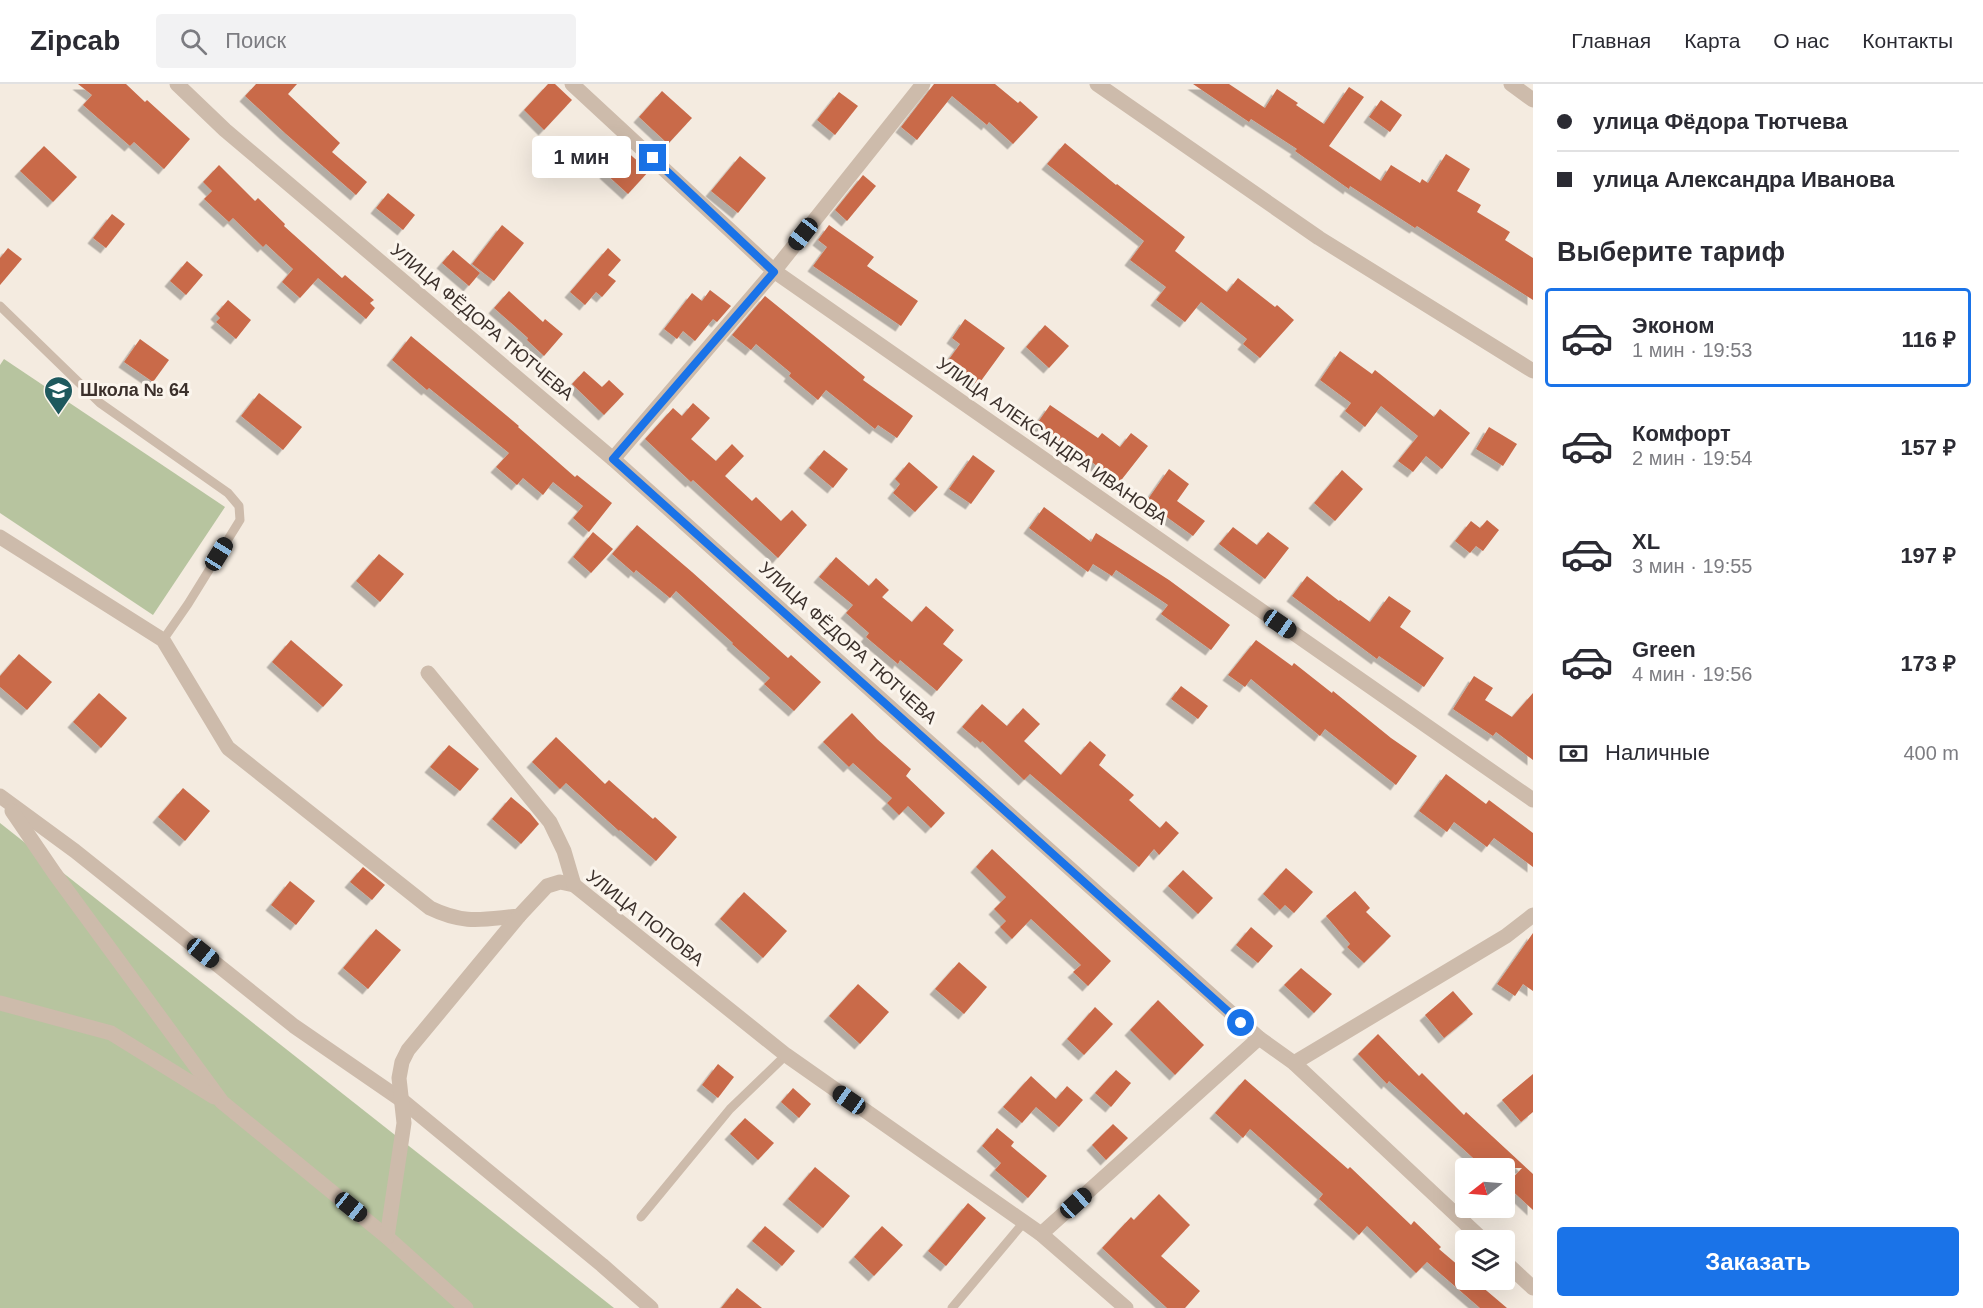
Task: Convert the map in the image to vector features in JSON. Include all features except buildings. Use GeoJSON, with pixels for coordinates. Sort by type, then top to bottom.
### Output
{"type":"FeatureCollection","features":[{"type":"Feature","properties":{"kind":"street","name":"УЛИЦА ФЁДОРА ТЮТЧЕВА"},"geometry":{"type":"LineString","coordinates":[[177,84],[225,130],[613,459],[1259,1038],[1294,1063],[1472,1230]]}},
{"type":"Feature","properties":{"kind":"street","name":"УЛИЦА АЛЕКСАНДРА ИВАНОВА"},"geometry":{"type":"LineString","coordinates":[[572,84],[774,272],[1533,800]]}},
{"type":"Feature","properties":{"kind":"street"},"geometry":{"type":"LineString","coordinates":[[613,459],[774,272],[923,84]]}},
{"type":"Feature","properties":{"kind":"street"},"geometry":{"type":"LineString","coordinates":[[1097,84],[1319,238],[1533,371]]}},
{"type":"Feature","properties":{"kind":"street"},"geometry":{"type":"LineString","coordinates":[[1511,84],[1533,100]]}},
{"type":"Feature","properties":{"kind":"street"},"geometry":{"type":"LineString","coordinates":[[0,537],[164,640],[228,748],[430,908],[449,917],[470,921],[519,915]]}},
{"type":"Feature","properties":{"kind":"street"},"geometry":{"type":"LineString","coordinates":[[428,673],[550,822],[564,851],[574,885]]}},
{"type":"Feature","properties":{"kind":"street"},"geometry":{"type":"LineString","coordinates":[[3,799],[75,851],[294,1026],[403,1101],[651,1308]]}},
{"type":"Feature","properties":{"kind":"street"},"geometry":{"type":"LineString","coordinates":[[3,799],[222,1102]]}},
{"type":"Feature","properties":{"kind":"street","name":"УЛИЦА ПОПОВА"},"geometry":{"type":"LineString","coordinates":[[387,1237],[404,1123],[399,1078],[402,1062],[408,1050],[519,915],[548,886],[560,882],[574,885],[786,1054],[1041,1234],[1126,1308]]}},
{"type":"Feature","properties":{"kind":"street"},"geometry":{"type":"LineString","coordinates":[[1294,1063],[1506,936],[1533,915]]}},
{"type":"Feature","properties":{"kind":"street"},"geometry":{"type":"LineString","coordinates":[[0,1004],[111,1033],[222,1102],[387,1237],[466,1308]]}},
{"type":"Feature","properties":{"kind":"street"},"geometry":{"type":"LineString","coordinates":[[1041,1234],[1259,1038]]}},
{"type":"Feature","properties":{"kind":"street"},"geometry":{"type":"LineString","coordinates":[[1515,1271],[1533,1287]]}},
{"type":"Feature","properties":{"kind":"lane"},"geometry":{"type":"LineString","coordinates":[[0,306],[100,403],[228,493],[239,506],[240,520],[164,640]]}},
{"type":"Feature","properties":{"kind":"lane"},"geometry":{"type":"LineString","coordinates":[[642,1217],[730,1109],[786,1054]]}},
{"type":"Feature","properties":{"kind":"lane"},"geometry":{"type":"LineString","coordinates":[[952,1308],[1024,1222]]}},
{"type":"Feature","properties":{"kind":"green space","name":"Школа № 64"},"geometry":{"type":"Polygon","coordinates":[[[4,359],[225,507],[153,615],[0,513],[0,365],[4,359]]]}},
{"type":"Feature","properties":{"kind":"green space"},"geometry":{"type":"Polygon","coordinates":[[[0,823],[614,1308],[0,1308],[0,823]]]}},
{"type":"Feature","properties":{"kind":"place","name":"Школа № 64"},"geometry":{"type":"Point","coordinates":[59,416]}},
{"type":"Feature","properties":{"kind":"route"},"geometry":{"type":"LineString","coordinates":[[653,158],[774,272],[613,459],[1241,1023]]}}]}
